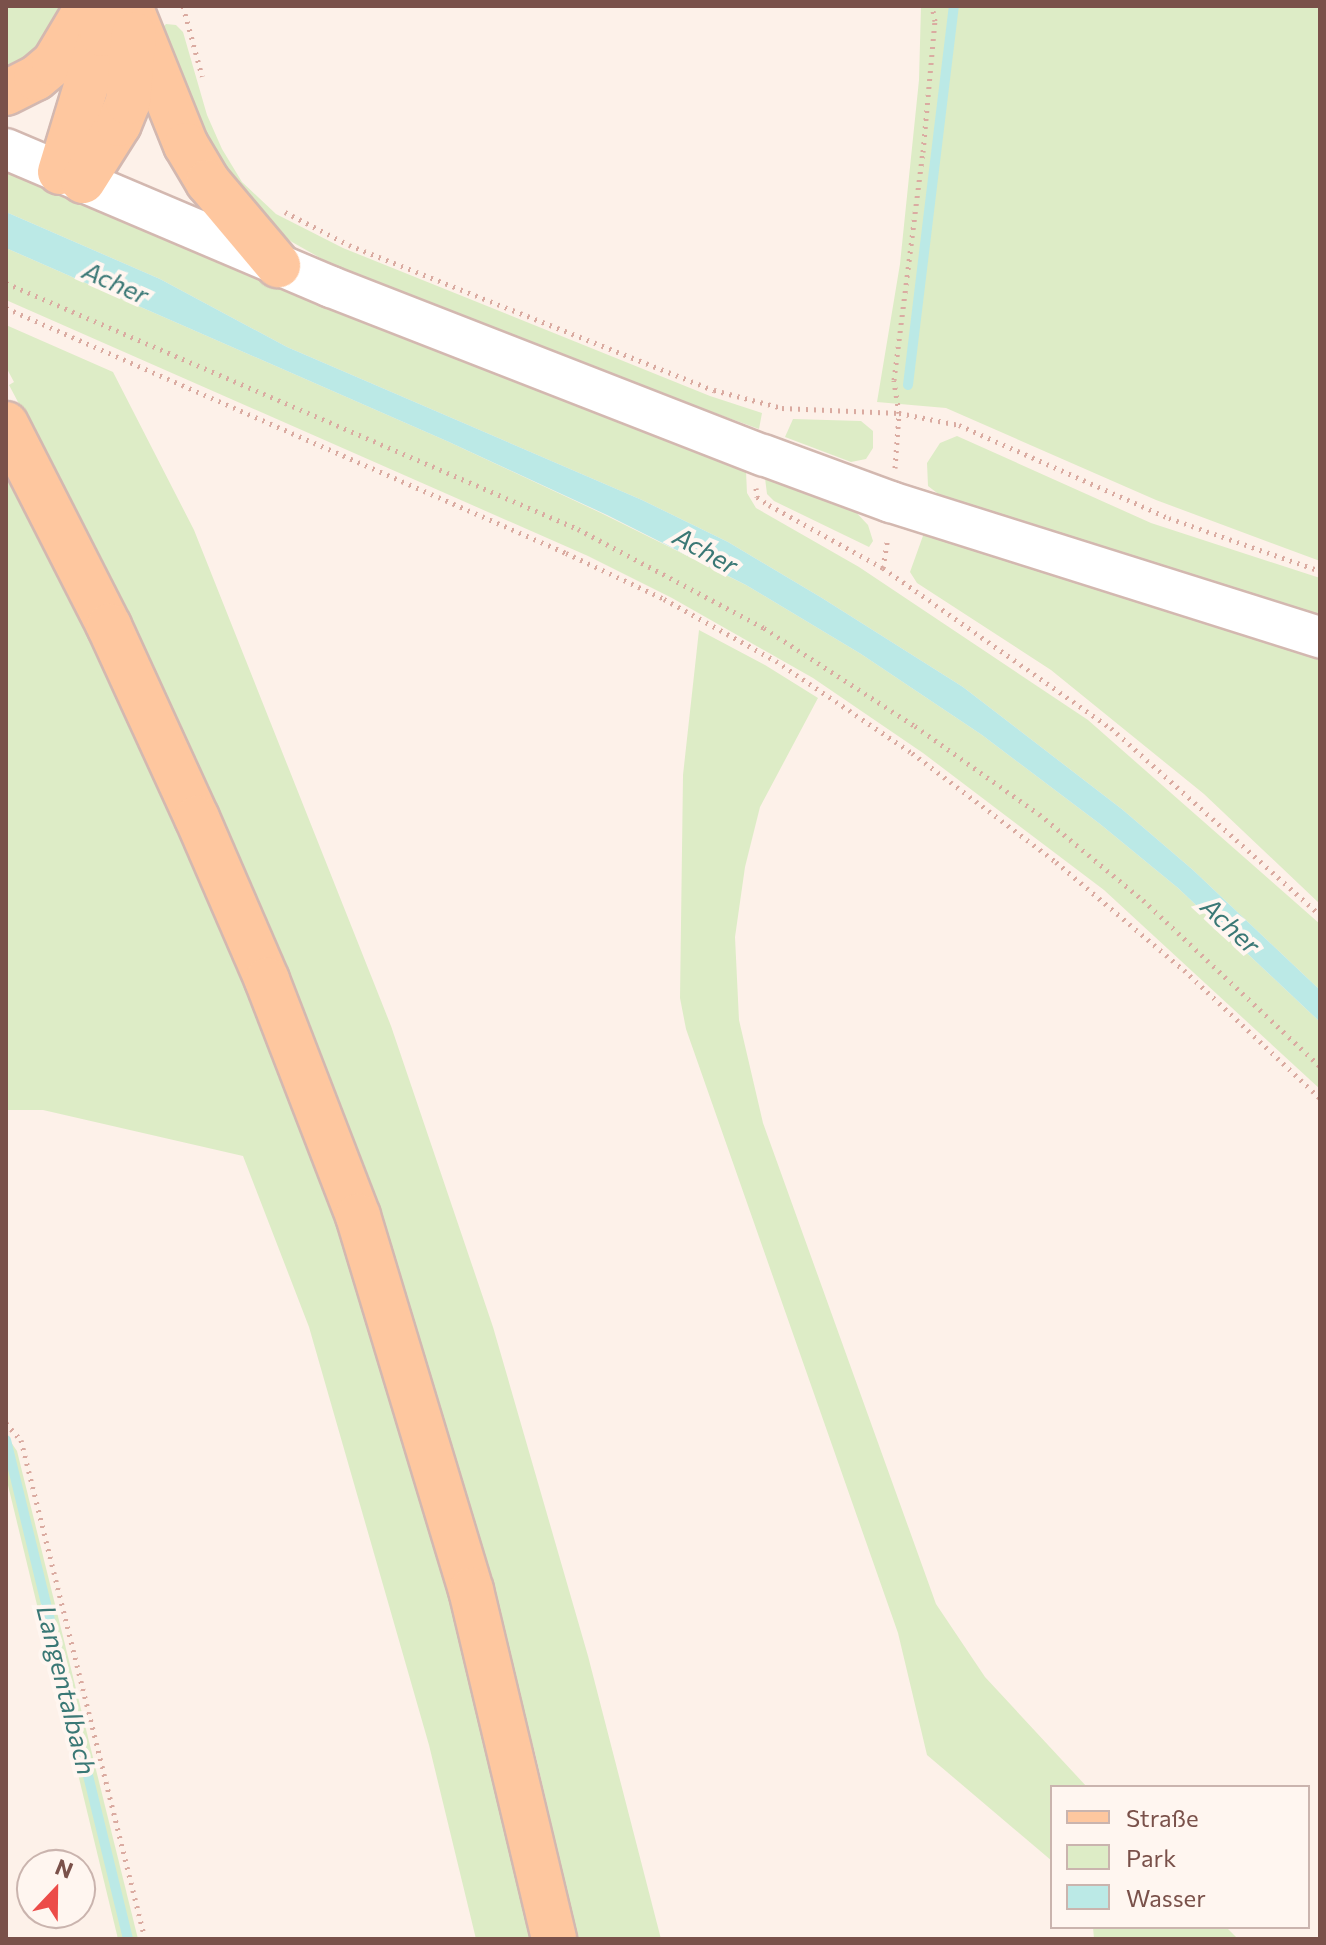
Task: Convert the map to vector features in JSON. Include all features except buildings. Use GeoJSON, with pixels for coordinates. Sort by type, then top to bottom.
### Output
{"type":"FeatureCollection","features":[{"type":"Feature","properties":{"kind":"main road"},"geometry":{"type":"LineString","coordinates":[[6,93],[36,78],[54,63],[88,6]]}},
{"type":"Feature","properties":{"kind":"main road"},"geometry":{"type":"LineString","coordinates":[[71,177],[102,34],[122,10],[208,182],[278,265]]}},
{"type":"Feature","properties":{"kind":"main road"},"geometry":{"type":"LineString","coordinates":[[6,424],[109,626],[197,818],[267,980],[358,1216],[471,1590],[529,1822],[554,1939]]}},
{"type":"Feature","properties":{"kind":"street"},"geometry":{"type":"LineString","coordinates":[[6,149],[278,265],[891,502],[1320,637]]}},
{"type":"Feature","properties":{"kind":"path"},"geometry":{"type":"LineString","coordinates":[[183,6],[203,78]]}},
{"type":"Feature","properties":{"kind":"path"},"geometry":{"type":"LineString","coordinates":[[899,413],[894,380],[923,152],[935,21],[932,6]]}},
{"type":"Feature","properties":{"kind":"path"},"geometry":{"type":"LineString","coordinates":[[283,210],[349,245],[714,390],[782,408],[899,413],[959,425],[1169,518],[1320,571]]}},
{"type":"Feature","properties":{"kind":"path"},"geometry":{"type":"LineString","coordinates":[[6,283],[578,529],[764,628],[915,726],[1039,814],[1143,900],[1320,1066]]}},
{"type":"Feature","properties":{"kind":"path"},"geometry":{"type":"LineString","coordinates":[[6,308],[566,553],[664,599],[776,661],[912,753],[1056,862],[1184,970],[1320,1098]]}},
{"type":"Feature","properties":{"kind":"path"},"geometry":{"type":"LineString","coordinates":[[756,475],[757,497],[883,568],[1111,728],[1320,915]]}},
{"type":"Feature","properties":{"kind":"path"},"geometry":{"type":"LineString","coordinates":[[6,1423],[21,1440],[145,1939]]}},
{"type":"Feature","properties":{"kind":"green space"},"geometry":{"type":"Polygon","coordinates":[[[6,6],[72,6],[55,39],[6,76],[6,6]]]}},
{"type":"Feature","properties":{"kind":"green space"},"geometry":{"type":"Polygon","coordinates":[[[921,6],[1320,6],[1320,561],[1156,500],[946,408],[877,402],[900,264],[919,80],[921,6]]]}},
{"type":"Feature","properties":{"kind":"green space"},"geometry":{"type":"Polygon","coordinates":[[[166,24],[176,25],[183,32],[207,115],[222,149],[242,182],[276,214],[343,248],[710,396],[762,413],[759,429],[491,332],[338,268],[292,242],[271,227],[207,150],[160,30],[166,24]]]}},
{"type":"Feature","properties":{"kind":"green space"},"geometry":{"type":"Polygon","coordinates":[[[6,165],[325,300],[746,471],[747,493],[756,508],[859,567],[1088,720],[1320,924],[1320,990],[1193,870],[1123,810],[963,687],[822,598],[728,542],[642,500],[287,347],[160,279],[6,212],[6,165]]]}},
{"type":"Feature","properties":{"kind":"green space"},"geometry":{"type":"Polygon","coordinates":[[[6,248],[449,442],[601,513],[746,585],[861,654],[982,735],[1100,824],[1178,888],[1320,1022],[1320,1089],[1104,890],[923,753],[813,678],[672,598],[588,556],[6,300],[6,248]]]}},
{"type":"Feature","properties":{"kind":"green space"},"geometry":{"type":"Polygon","coordinates":[[[6,325],[113,372],[194,530],[391,1026],[493,1327],[588,1656],[661,1939],[578,1939],[535,1753],[455,1458],[393,1261],[46,455],[9,385],[14,382],[6,367],[6,325]]]}},
{"type":"Feature","properties":{"kind":"green space"},"geometry":{"type":"Polygon","coordinates":[[[793,419],[861,421],[873,431],[873,448],[866,459],[851,462],[785,437],[793,419]]]}},
{"type":"Feature","properties":{"kind":"green space"},"geometry":{"type":"Polygon","coordinates":[[[957,436],[1151,523],[1320,578],[1320,619],[941,496],[928,486],[927,463],[940,443],[957,436]]]}},
{"type":"Feature","properties":{"kind":"green space"},"geometry":{"type":"Polygon","coordinates":[[[6,466],[100,653],[212,903],[262,1023],[363,1297],[417,1470],[538,1939],[476,1939],[429,1745],[309,1327],[243,1156],[43,1110],[6,1110],[6,466]]]}},
{"type":"Feature","properties":{"kind":"green space"},"geometry":{"type":"Polygon","coordinates":[[[765,478],[852,508],[868,525],[873,541],[869,547],[774,501],[767,494],[765,478]]]}},
{"type":"Feature","properties":{"kind":"green space"},"geometry":{"type":"Polygon","coordinates":[[[924,533],[1320,655],[1320,904],[1204,794],[1051,670],[917,583],[910,572],[924,533]]]}},
{"type":"Feature","properties":{"kind":"green space"},"geometry":{"type":"Polygon","coordinates":[[[699,630],[818,698],[760,807],[745,867],[735,937],[739,1020],[763,1123],[936,1604],[985,1677],[1085,1785],[1050,1785],[1050,1859],[927,1755],[898,1633],[686,1029],[680,998],[683,775],[699,630]]]}},
{"type":"Feature","properties":{"kind":"green space"},"geometry":{"type":"Polygon","coordinates":[[[6,1435],[17,1451],[138,1939],[118,1939],[6,1477],[6,1435]]]}},
{"type":"Feature","properties":{"kind":"green space"},"geometry":{"type":"Polygon","coordinates":[[[1093,1929],[1228,1929],[1238,1939],[1094,1939],[1093,1929]]]}},
{"type":"Feature","properties":{"kind":"water","name":"Acher"},"geometry":{"type":"Polygon","coordinates":[[[6,212],[160,279],[287,347],[642,500],[728,542],[822,598],[963,687],[1123,810],[1193,870],[1320,990],[1320,1022],[1178,888],[1100,824],[982,735],[861,654],[746,585],[607,515],[449,442],[6,248],[6,212]]]}},
{"type":"Feature","properties":{"kind":"waterway"},"geometry":{"type":"LineString","coordinates":[[908,385],[954,6]]}},
{"type":"Feature","properties":{"kind":"waterway","name":"Langentalbach"},"geometry":{"type":"LineString","coordinates":[[6,1440],[128,1939]]}}]}
